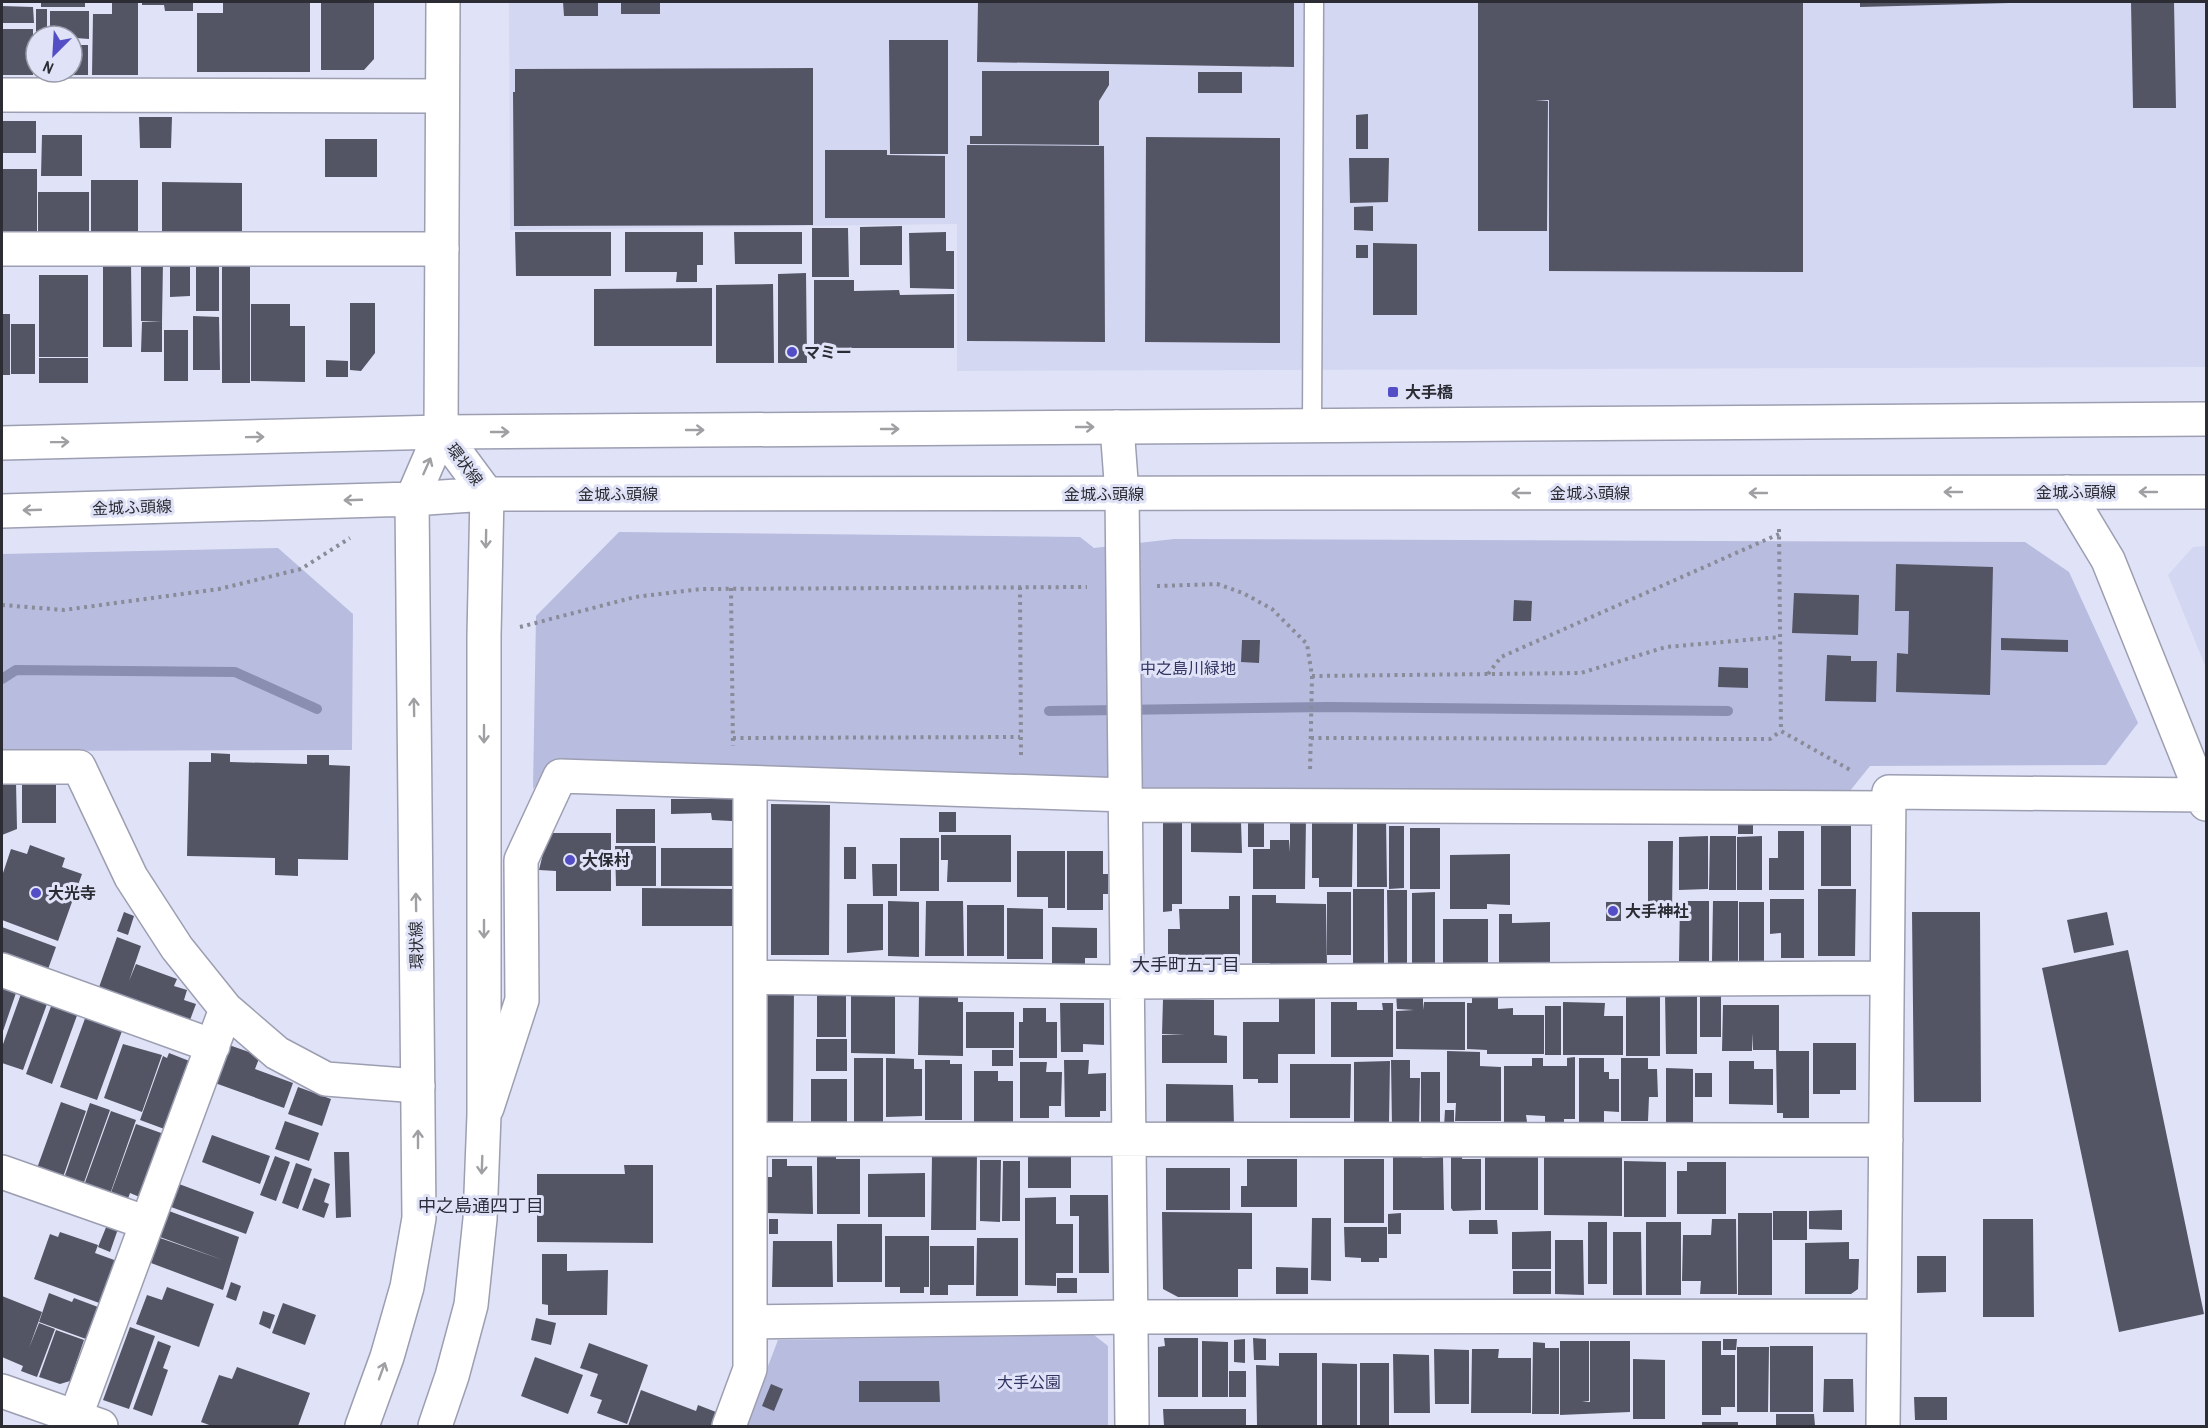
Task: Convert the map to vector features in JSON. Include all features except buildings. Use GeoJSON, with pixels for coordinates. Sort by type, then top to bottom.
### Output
{"type":"FeatureCollection","features":[{"type":"Feature","properties":{"kind":"street"},"geometry":{"type":"LineString","coordinates":[[441,432],[443,2]]}},
{"type":"Feature","properties":{"kind":"street"},"geometry":{"type":"LineString","coordinates":[[2,95],[442,96]]}},
{"type":"Feature","properties":{"kind":"street"},"geometry":{"type":"LineString","coordinates":[[2,249],[442,249]]}},
{"type":"Feature","properties":{"kind":"street"},"geometry":{"type":"LineString","coordinates":[[2,443],[441,432],[2206,419]]}},
{"type":"Feature","properties":{"kind":"street"},"geometry":{"type":"LineString","coordinates":[[1117,427],[1122,495],[1132,1426]]}},
{"type":"Feature","properties":{"kind":"street","name":"環状線"},"geometry":{"type":"LineString","coordinates":[[435,1426],[452,1376],[471,1305],[480,1220],[484,1115],[484,636],[487,494],[441,432]]}},
{"type":"Feature","properties":{"kind":"street","name":"環状線"},"geometry":{"type":"LineString","coordinates":[[362,1426],[387,1357],[407,1287],[419,1218],[412,499],[441,432]]}},
{"type":"Feature","properties":{"kind":"street"},"geometry":{"type":"LineString","coordinates":[[484,1115],[522,1000],[521,860],[560,776],[1021,792],[1125,800],[2206,800],[2108,560],[2067,492]]}},
{"type":"Feature","properties":{"kind":"street","name":"金城ふ頭線"},"geometry":{"type":"LineString","coordinates":[[2,511],[412,499],[487,494],[2206,492]]}},
{"type":"Feature","properties":{"kind":"street"},"geometry":{"type":"LineString","coordinates":[[2,767],[79,767],[131,878],[177,948],[226,1009],[276,1053],[326,1078],[418,1086]]}},
{"type":"Feature","properties":{"kind":"street"},"geometry":{"type":"LineString","coordinates":[[729,1426],[750,1369],[751,1322],[751,977],[742,783]]}},
{"type":"Feature","properties":{"kind":"street"},"geometry":{"type":"LineString","coordinates":[[1883,1426],[1889,800]]}},
{"type":"Feature","properties":{"kind":"street"},"geometry":{"type":"LineString","coordinates":[[2,970],[213,1046]]}},
{"type":"Feature","properties":{"kind":"street"},"geometry":{"type":"LineString","coordinates":[[751,977],[1126,982],[1887,978]]}},
{"type":"Feature","properties":{"kind":"street"},"geometry":{"type":"LineString","coordinates":[[2,1391],[83,1423],[147,1223],[226,1009]]}},
{"type":"Feature","properties":{"kind":"street"},"geometry":{"type":"LineString","coordinates":[[751,1139],[1886,1140]]}},
{"type":"Feature","properties":{"kind":"street"},"geometry":{"type":"LineString","coordinates":[[2,1172],[147,1223]]}},
{"type":"Feature","properties":{"kind":"street"},"geometry":{"type":"LineString","coordinates":[[751,1322],[1130,1317],[1884,1316]]}},
{"type":"Feature","properties":{"kind":"lane"},"geometry":{"type":"LineString","coordinates":[[1312,426],[1314,2]]}},
{"type":"Feature","properties":{"kind":"path"},"geometry":{"type":"LineString","coordinates":[[1779,493],[1781,731]]}},
{"type":"Feature","properties":{"kind":"path"},"geometry":{"type":"LineString","coordinates":[[1488,674],[1501,657],[1779,534]]}},
{"type":"Feature","properties":{"kind":"path"},"geometry":{"type":"LineString","coordinates":[[2,605],[64,610],[219,589],[301,568],[351,537]]}},
{"type":"Feature","properties":{"kind":"path"},"geometry":{"type":"LineString","coordinates":[[484,636],[634,597],[700,589],[1123,587],[1217,584],[1244,593],[1272,609],[1307,644],[1312,676],[1311,729]]}},
{"type":"Feature","properties":{"kind":"path"},"geometry":{"type":"LineString","coordinates":[[1020,587],[1021,792]]}},
{"type":"Feature","properties":{"kind":"path"},"geometry":{"type":"LineString","coordinates":[[732,588],[733,738],[742,783]]}},
{"type":"Feature","properties":{"kind":"path"},"geometry":{"type":"LineString","coordinates":[[1312,676],[1581,674],[1666,647],[1780,637]]}},
{"type":"Feature","properties":{"kind":"path"},"geometry":{"type":"LineString","coordinates":[[1311,738],[1770,739],[1781,731]]}},
{"type":"Feature","properties":{"kind":"path"},"geometry":{"type":"LineString","coordinates":[[1781,731],[1889,800]]}},
{"type":"Feature","properties":{"kind":"path"},"geometry":{"type":"LineString","coordinates":[[733,738],[1020,737]]}},
{"type":"Feature","properties":{"kind":"shaded area"},"geometry":{"type":"Polygon","coordinates":[[[509,2],[2206,2],[2206,367],[957,371],[957,224],[510,230],[509,2]]]}},
{"type":"Feature","properties":{"kind":"shaded area"},"geometry":{"type":"Polygon","coordinates":[[[2206,546],[2206,668],[2168,575],[2193,547],[2206,546]]]}},
{"type":"Feature","properties":{"kind":"green space","name":"中之島川緑地"},"geometry":{"type":"Polygon","coordinates":[[[619,532],[1080,537],[1094,548],[1174,539],[2025,542],[2069,572],[2138,723],[2106,765],[1870,766],[1845,797],[1179,797],[1087,780],[558,760],[533,789],[536,616],[619,532]]]}},
{"type":"Feature","properties":{"kind":"green space"},"geometry":{"type":"Polygon","coordinates":[[[278,548],[353,614],[352,750],[2,751],[2,554],[278,548]]]}},
{"type":"Feature","properties":{"kind":"green space","name":"大手公園"},"geometry":{"type":"Polygon","coordinates":[[[1094,1335],[1108,1346],[1108,1426],[745,1426],[778,1340],[1094,1335]]]}},
{"type":"Feature","properties":{"kind":"waterway"},"geometry":{"type":"LineString","coordinates":[[2,679],[16,670],[235,672],[317,709]]}},
{"type":"Feature","properties":{"kind":"waterway"},"geometry":{"type":"LineString","coordinates":[[1049,711],[1328,707],[1728,711]]}},
{"type":"Feature","properties":{"kind":"place","name":"マミー"},"geometry":{"type":"Point","coordinates":[792,352]}},
{"type":"Feature","properties":{"kind":"place","name":"大手橋"},"geometry":{"type":"Point","coordinates":[1393,392]}},
{"type":"Feature","properties":{"kind":"place","name":"大保村"},"geometry":{"type":"Point","coordinates":[570,860]}},
{"type":"Feature","properties":{"kind":"place","name":"大光寺"},"geometry":{"type":"Point","coordinates":[36,893]}},
{"type":"Feature","properties":{"kind":"place","name":"大手神社"},"geometry":{"type":"Point","coordinates":[1613,911]}},
{"type":"Feature","properties":{"kind":"district","name":"大手町五丁目"},"geometry":{"type":"Point","coordinates":[1186,964]}},
{"type":"Feature","properties":{"kind":"district","name":"中之島通四丁目"},"geometry":{"type":"Point","coordinates":[481,1205]}}]}
